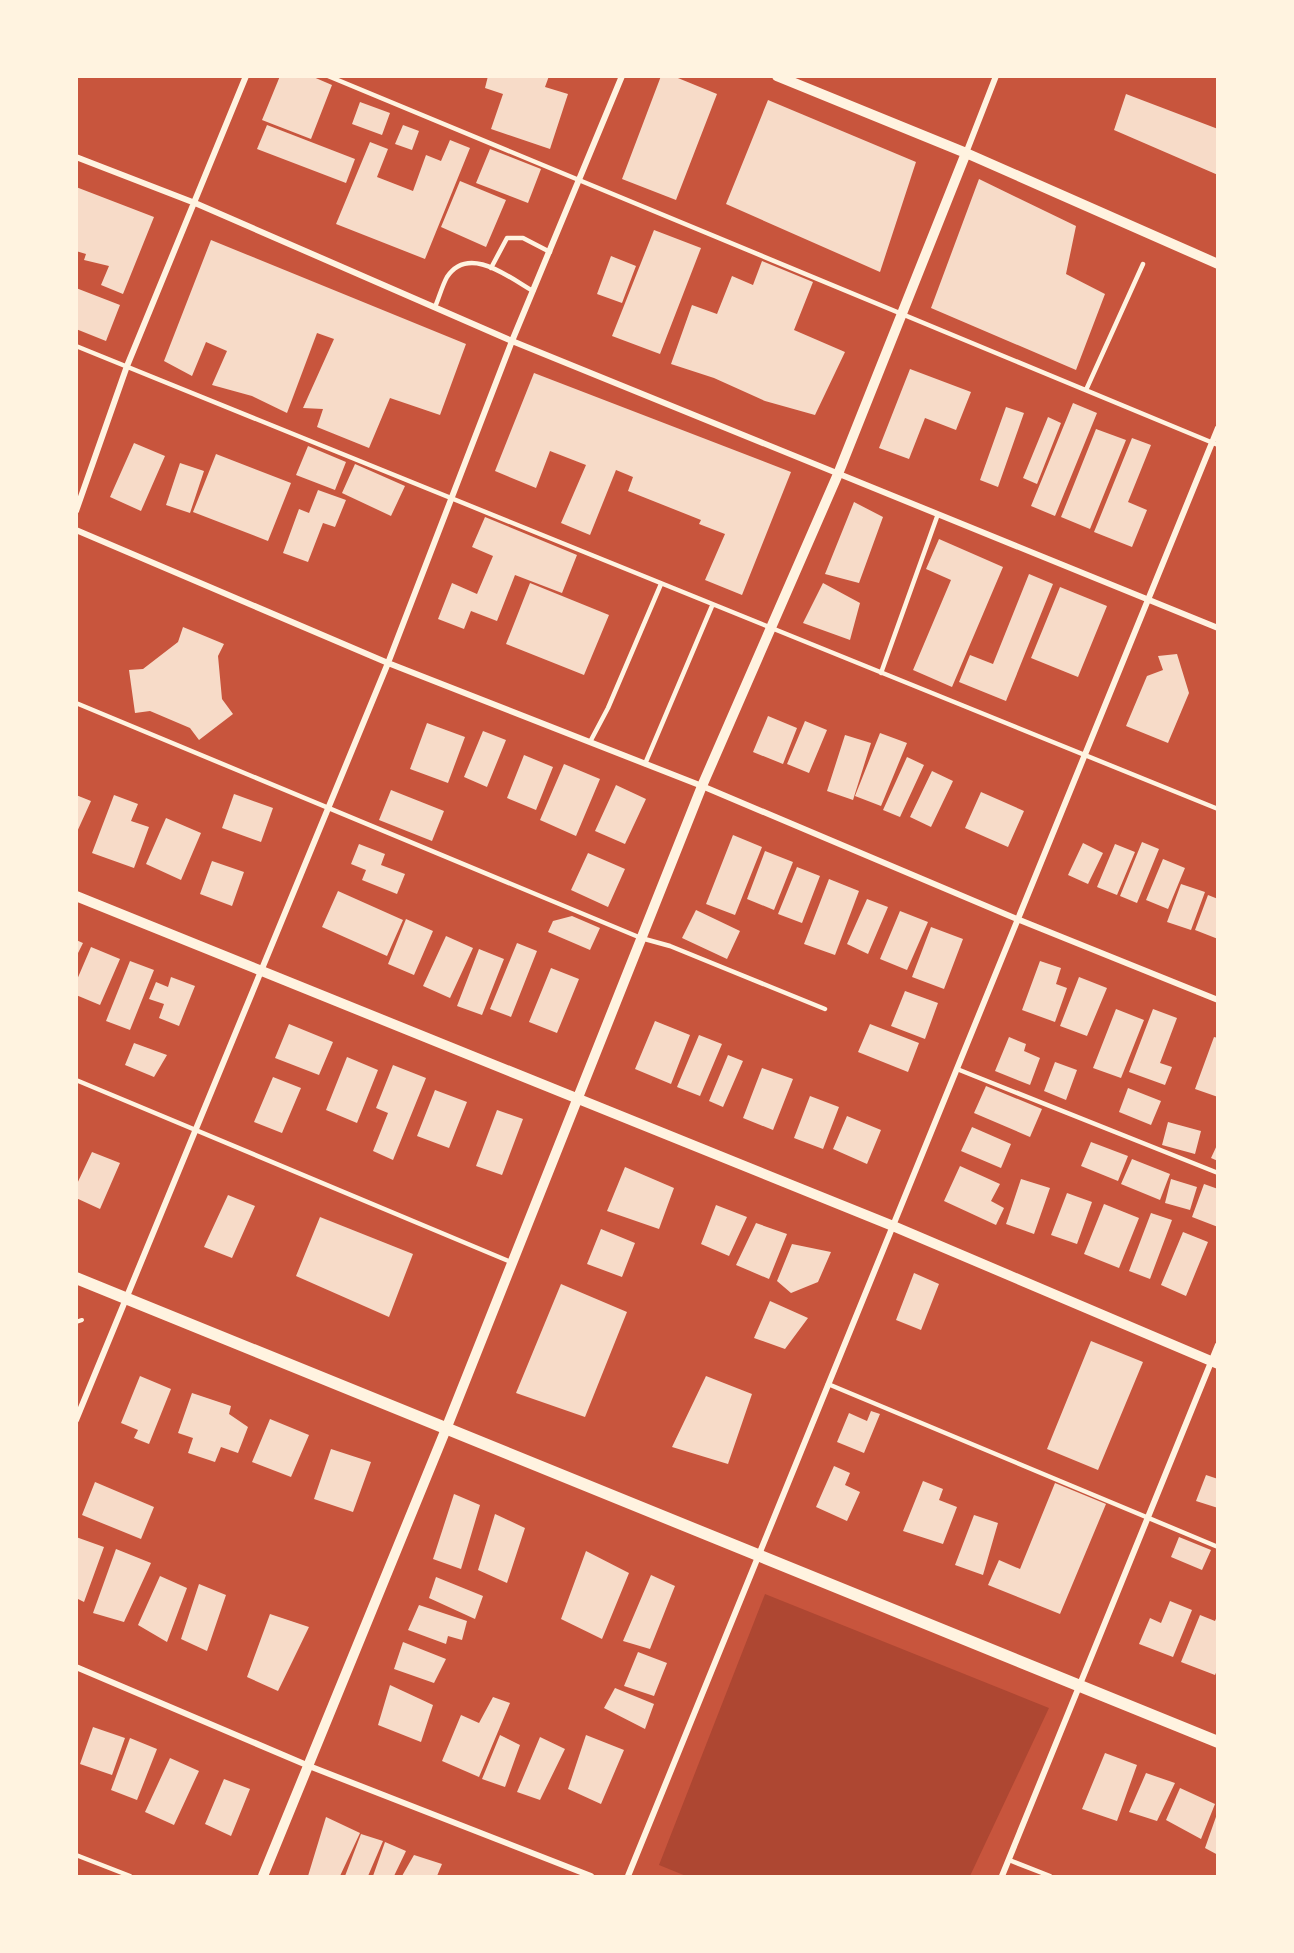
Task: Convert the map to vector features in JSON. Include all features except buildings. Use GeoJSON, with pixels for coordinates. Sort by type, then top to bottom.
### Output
{"type":"FeatureCollection","features":[{"type":"Feature","properties":{"kind":"main road"},"geometry":{"type":"LineString","coordinates":[[76,1278],[1218,1742]]}},
{"type":"Feature","properties":{"kind":"street"},"geometry":{"type":"LineString","coordinates":[[76,511],[127,366],[246,76]]}},
{"type":"Feature","properties":{"kind":"street"},"geometry":{"type":"LineString","coordinates":[[76,1420],[388,663],[512,341],[580,182],[622,76]]}},
{"type":"Feature","properties":{"kind":"street"},"geometry":{"type":"LineString","coordinates":[[777,76],[966,153],[1218,264]]}},
{"type":"Feature","properties":{"kind":"street"},"geometry":{"type":"LineString","coordinates":[[263,1876],[446,1429],[702,786],[838,474],[996,76]]}},
{"type":"Feature","properties":{"kind":"street"},"geometry":{"type":"LineString","coordinates":[[76,157],[195,203],[512,341],[1218,628]]}},
{"type":"Feature","properties":{"kind":"street"},"geometry":{"type":"LineString","coordinates":[[628,1876],[1084,754],[1215,444],[1218,428]]}},
{"type":"Feature","properties":{"kind":"street"},"geometry":{"type":"LineString","coordinates":[[76,530],[388,663],[702,786],[1017,919],[1218,1000]]}},
{"type":"Feature","properties":{"kind":"street"},"geometry":{"type":"LineString","coordinates":[[76,896],[893,1226],[1214,1363]]}},
{"type":"Feature","properties":{"kind":"street"},"geometry":{"type":"LineString","coordinates":[[1002,1876],[1147,1518],[1214,1363],[1218,1345]]}},
{"type":"Feature","properties":{"kind":"street"},"geometry":{"type":"LineString","coordinates":[[76,1667],[309,1766],[591,1876]]}},
{"type":"Feature","properties":{"kind":"lane"},"geometry":{"type":"LineString","coordinates":[[328,76],[1215,444]]}},
{"type":"Feature","properties":{"kind":"lane"},"geometry":{"type":"LineString","coordinates":[[491,268],[507,238],[522,238],[550,252]]}},
{"type":"Feature","properties":{"kind":"lane"},"geometry":{"type":"LineString","coordinates":[[435,307],[448,276],[460,265],[481,262],[533,291]]}},
{"type":"Feature","properties":{"kind":"lane"},"geometry":{"type":"LineString","coordinates":[[1086,390],[1143,264]]}},
{"type":"Feature","properties":{"kind":"lane"},"geometry":{"type":"LineString","coordinates":[[76,346],[452,497],[712,606],[1218,809]]}},
{"type":"Feature","properties":{"kind":"lane"},"geometry":{"type":"LineString","coordinates":[[881,673],[938,514]]}},
{"type":"Feature","properties":{"kind":"lane"},"geometry":{"type":"LineString","coordinates":[[590,742],[608,708],[661,584]]}},
{"type":"Feature","properties":{"kind":"lane"},"geometry":{"type":"LineString","coordinates":[[645,764],[712,606]]}},
{"type":"Feature","properties":{"kind":"lane"},"geometry":{"type":"LineString","coordinates":[[76,703],[328,810],[641,938],[670,946],[825,1009]]}},
{"type":"Feature","properties":{"kind":"lane"},"geometry":{"type":"LineString","coordinates":[[957,1069],[1218,1173]]}},
{"type":"Feature","properties":{"kind":"lane"},"geometry":{"type":"LineString","coordinates":[[76,1080],[197,1128],[512,1262]]}},
{"type":"Feature","properties":{"kind":"lane"},"geometry":{"type":"LineString","coordinates":[[828,1384],[1218,1547]]}},
{"type":"Feature","properties":{"kind":"lane"},"geometry":{"type":"LineString","coordinates":[[76,1855],[130,1876]]}},
{"type":"Feature","properties":{"kind":"lane"},"geometry":{"type":"LineString","coordinates":[[1009,1860],[1050,1876]]}},
{"type":"Feature","properties":{"kind":"shaded area"},"geometry":{"type":"Polygon","coordinates":[[[765,1594],[1049,1708],[970,1876],[686,1876],[659,1865],[765,1594]]]}}]}
